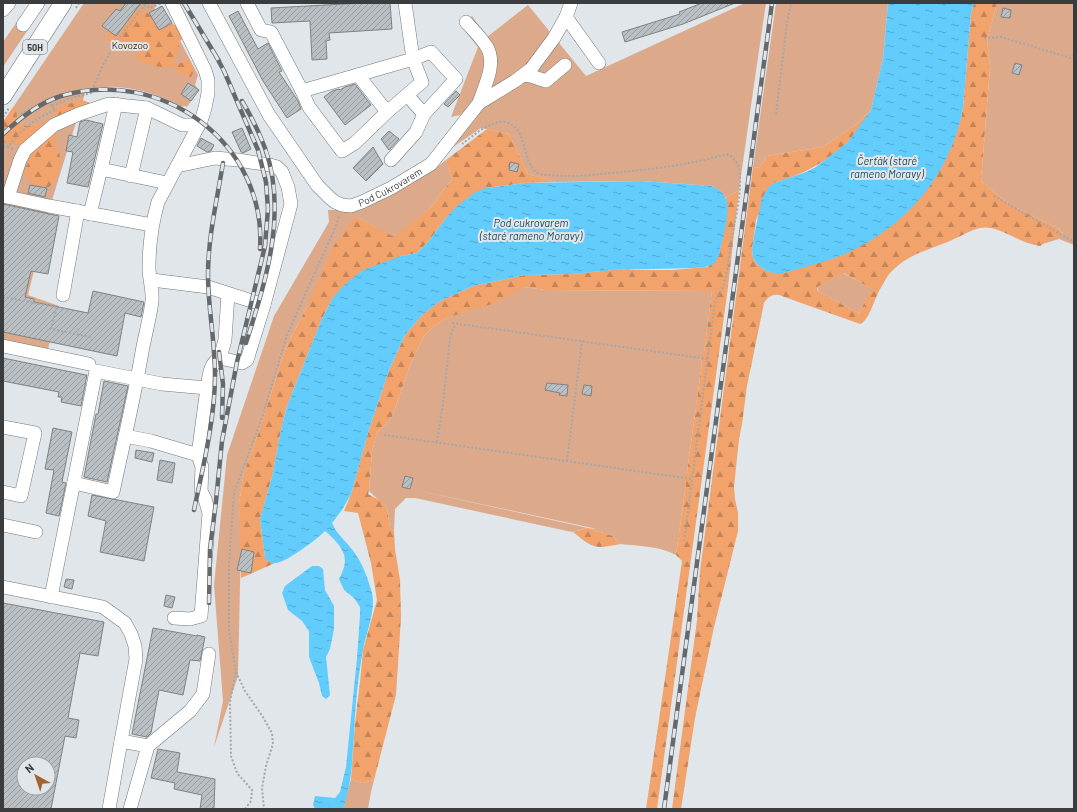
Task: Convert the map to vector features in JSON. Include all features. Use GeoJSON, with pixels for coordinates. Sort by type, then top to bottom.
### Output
{"type":"FeatureCollection","features":[{"type":"Feature","properties":{"kind":"main road","name":"50H"},"geometry":{"type":"LineString","coordinates":[[3,96],[63,3]]}},
{"type":"Feature","properties":{"kind":"street"},"geometry":{"type":"LineString","coordinates":[[3,10],[9,3]]}},
{"type":"Feature","properties":{"kind":"street"},"geometry":{"type":"LineString","coordinates":[[23,25],[38,3]]}},
{"type":"Feature","properties":{"kind":"street"},"geometry":{"type":"LineString","coordinates":[[74,483],[113,492],[152,300],[152,280],[149,270],[152,225],[158,202],[198,125],[205,108],[208,93],[208,80],[205,70],[172,3]]}},
{"type":"Feature","properties":{"kind":"street"},"geometry":{"type":"LineString","coordinates":[[209,3],[269,115],[317,185],[330,198],[342,205]]}},
{"type":"Feature","properties":{"kind":"street"},"geometry":{"type":"LineString","coordinates":[[247,3],[261,30],[271,32],[309,107],[342,151],[355,143],[387,112],[422,82],[413,59],[405,3]]}},
{"type":"Feature","properties":{"kind":"street","name":"Pod Cukrovarem"},"geometry":{"type":"LineString","coordinates":[[342,205],[351,206],[362,202],[391,188],[431,164],[479,103],[531,69],[554,38],[566,17],[571,3]]}},
{"type":"Feature","properties":{"kind":"street"},"geometry":{"type":"LineString","coordinates":[[566,17],[599,63]]}},
{"type":"Feature","properties":{"kind":"street"},"geometry":{"type":"LineString","coordinates":[[466,22],[484,42],[488,48],[490,56],[490,68],[479,103]]}},
{"type":"Feature","properties":{"kind":"street"},"geometry":{"type":"LineString","coordinates":[[302,91],[413,59],[431,52],[456,79],[424,114],[416,132],[391,160]]}},
{"type":"Feature","properties":{"kind":"street"},"geometry":{"type":"LineString","coordinates":[[524,75],[546,81],[565,65]]}},
{"type":"Feature","properties":{"kind":"street"},"geometry":{"type":"LineString","coordinates":[[358,75],[387,112]]}},
{"type":"Feature","properties":{"kind":"street"},"geometry":{"type":"LineString","coordinates":[[407,95],[424,114]]}},
{"type":"Feature","properties":{"kind":"street"},"geometry":{"type":"LineString","coordinates":[[152,225],[49,206],[6,196],[23,153],[38,137],[54,125],[109,104],[147,108],[182,125],[198,125]]}},
{"type":"Feature","properties":{"kind":"street"},"geometry":{"type":"LineString","coordinates":[[63,295],[84,212],[101,169],[116,104]]}},
{"type":"Feature","properties":{"kind":"street"},"geometry":{"type":"LineString","coordinates":[[131,176],[147,108]]}},
{"type":"Feature","properties":{"kind":"street"},"geometry":{"type":"LineString","coordinates":[[177,166],[215,158],[270,165],[277,167],[282,172],[288,187],[291,204],[247,360],[242,363],[220,358]]}},
{"type":"Feature","properties":{"kind":"street"},"geometry":{"type":"LineString","coordinates":[[101,169],[167,183]]}},
{"type":"Feature","properties":{"kind":"street"},"geometry":{"type":"LineString","coordinates":[[152,280],[208,287],[264,304]]}},
{"type":"Feature","properties":{"kind":"street"},"geometry":{"type":"LineString","coordinates":[[174,618],[190,619],[201,616],[209,513],[201,491],[202,467],[198,455],[207,388],[212,367],[215,361],[220,358],[225,340],[228,294]]}},
{"type":"Feature","properties":{"kind":"street"},"geometry":{"type":"LineString","coordinates":[[3,346],[89,364]]}},
{"type":"Feature","properties":{"kind":"street"},"geometry":{"type":"LineString","coordinates":[[51,597],[96,371],[162,384],[207,388]]}},
{"type":"Feature","properties":{"kind":"street"},"geometry":{"type":"LineString","coordinates":[[3,427],[34,433],[21,496],[3,492]]}},
{"type":"Feature","properties":{"kind":"street"},"geometry":{"type":"LineString","coordinates":[[125,436],[151,441],[198,455]]}},
{"type":"Feature","properties":{"kind":"street"},"geometry":{"type":"LineString","coordinates":[[3,525],[36,532]]}},
{"type":"Feature","properties":{"kind":"street"},"geometry":{"type":"LineString","coordinates":[[3,588],[103,607],[125,622],[131,634],[135,646],[136,659],[109,809]]}},
{"type":"Feature","properties":{"kind":"street"},"geometry":{"type":"LineString","coordinates":[[132,809],[148,746],[190,711],[203,694],[209,654]]}},
{"type":"Feature","properties":{"kind":"street"},"geometry":{"type":"LineString","coordinates":[[121,741],[148,746]]}},
{"type":"Feature","properties":{"kind":"path"},"geometry":{"type":"LineString","coordinates":[[52,106],[71,98],[91,93],[104,63],[119,38],[145,5],[151,8],[161,3]]}},
{"type":"Feature","properties":{"kind":"path"},"geometry":{"type":"LineString","coordinates":[[776,114],[786,23],[791,3]]}},
{"type":"Feature","properties":{"kind":"path"},"geometry":{"type":"LineString","coordinates":[[984,38],[1001,36],[1071,58],[1074,54]]}},
{"type":"Feature","properties":{"kind":"path"},"geometry":{"type":"LineString","coordinates":[[21,114],[47,99],[55,110]]}},
{"type":"Feature","properties":{"kind":"path"},"geometry":{"type":"LineString","coordinates":[[457,147],[490,124],[505,122],[512,125],[517,130],[524,143],[531,166],[538,174],[562,177],[654,169],[706,161],[727,154],[732,156],[736,162],[739,169],[739,190],[726,271],[722,289],[715,301],[684,543]]}},
{"type":"Feature","properties":{"kind":"path"},"geometry":{"type":"LineString","coordinates":[[3,146],[8,147]]}},
{"type":"Feature","properties":{"kind":"path"},"geometry":{"type":"LineString","coordinates":[[994,196],[1074,242]]}},
{"type":"Feature","properties":{"kind":"path"},"geometry":{"type":"LineString","coordinates":[[264,809],[262,788],[266,766],[273,744],[272,733],[246,691],[236,671],[229,630],[229,564],[234,493],[262,418],[288,335],[336,226],[342,205]]}},
{"type":"Feature","properties":{"kind":"path"},"geometry":{"type":"LineString","coordinates":[[3,296],[57,307],[51,329],[91,337]]}},
{"type":"Feature","properties":{"kind":"path"},"geometry":{"type":"LineString","coordinates":[[452,323],[708,359]]}},
{"type":"Feature","properties":{"kind":"path"},"geometry":{"type":"LineString","coordinates":[[437,442],[443,404],[450,338],[453,328],[457,324]]}},
{"type":"Feature","properties":{"kind":"path"},"geometry":{"type":"LineString","coordinates":[[567,461],[582,341]]}},
{"type":"Feature","properties":{"kind":"path"},"geometry":{"type":"LineString","coordinates":[[384,435],[692,479]]}},
{"type":"Feature","properties":{"kind":"path"},"geometry":{"type":"LineString","coordinates":[[236,671],[230,702],[231,756],[237,772],[252,790],[251,801],[245,809]]}},
{"type":"Feature","properties":{"kind":"green space","name":"Kovozoo"},"geometry":{"type":"Polygon","coordinates":[[[84,3],[156,3],[154,11],[162,6],[198,75],[195,85],[199,90],[187,107],[182,107],[148,93],[122,87],[86,90],[49,210],[28,295],[59,306],[47,353],[3,343],[3,122],[84,3]]]}},
{"type":"Feature","properties":{"kind":"green space"},"geometry":{"type":"Polygon","coordinates":[[[745,3],[766,3],[739,190],[726,198],[720,191],[712,186],[641,181],[556,182],[528,174],[509,134],[481,128],[441,155],[479,111],[451,117],[478,47],[462,27],[472,16],[487,37],[528,5],[586,76],[745,3]]]}},
{"type":"Feature","properties":{"kind":"green space"},"geometry":{"type":"Polygon","coordinates":[[[776,3],[888,3],[883,58],[871,110],[857,124],[823,147],[767,156],[759,168],[753,167],[776,3]]]}},
{"type":"Feature","properties":{"kind":"green space"},"geometry":{"type":"Polygon","coordinates":[[[974,3],[997,3],[987,40],[990,67],[981,181],[1009,204],[1059,229],[1063,235],[1051,239],[1040,246],[986,227],[972,230],[923,251],[901,263],[887,276],[869,315],[860,324],[779,295],[770,296],[764,303],[747,386],[739,439],[734,487],[738,513],[738,531],[714,627],[695,718],[681,809],[672,809],[697,620],[700,571],[753,167],[759,168],[767,156],[823,147],[857,124],[871,110],[851,139],[830,157],[813,168],[774,183],[756,220],[752,250],[753,258],[757,264],[766,271],[784,273],[845,254],[950,150],[963,108],[971,13],[974,3]],[[844,273],[817,287],[819,292],[859,313],[872,289],[844,273]]]}},
{"type":"Feature","properties":{"kind":"green space"},"geometry":{"type":"Polygon","coordinates":[[[997,3],[1074,3],[1074,245],[1059,239],[1046,243],[1031,244],[1063,234],[1059,229],[1009,204],[981,181],[990,67],[987,40],[997,3]]]}},
{"type":"Feature","properties":{"kind":"green space"},"geometry":{"type":"Polygon","coordinates":[[[138,10],[149,14],[159,30],[172,23],[180,29],[184,37],[179,42],[179,50],[173,62],[177,64],[181,63],[188,58],[193,69],[191,77],[183,75],[173,67],[155,66],[142,62],[138,60],[135,52],[128,51],[109,42],[107,39],[108,32],[125,16],[138,10]]]}},
{"type":"Feature","properties":{"kind":"green space"},"geometry":{"type":"Polygon","coordinates":[[[16,23],[27,31],[3,67],[3,42],[16,23]]]}},
{"type":"Feature","properties":{"kind":"green space"},"geometry":{"type":"Polygon","coordinates":[[[82,100],[96,105],[103,110],[90,117],[75,116],[61,128],[57,133],[55,140],[60,160],[56,177],[49,187],[34,186],[27,177],[22,174],[28,163],[29,154],[23,146],[3,142],[3,122],[14,106],[16,109],[18,125],[32,126],[46,123],[54,118],[57,107],[82,100]]]}},
{"type":"Feature","properties":{"kind":"green space"},"geometry":{"type":"Polygon","coordinates":[[[487,129],[509,134],[528,174],[556,182],[525,183],[486,188],[446,218],[428,242],[417,253],[401,256],[332,299],[321,321],[287,406],[272,477],[260,519],[265,557],[268,561],[275,563],[241,578],[239,504],[244,472],[286,347],[307,307],[331,250],[350,223],[357,217],[394,237],[432,206],[452,179],[446,160],[487,129]]]}},
{"type":"Feature","properties":{"kind":"green space"},"geometry":{"type":"Polygon","coordinates":[[[446,160],[452,179],[432,206],[394,238],[357,217],[286,347],[244,472],[239,504],[241,541],[238,676],[214,747],[223,701],[214,585],[227,455],[274,316],[329,222],[328,210],[355,210],[433,170],[446,160]]]}},
{"type":"Feature","properties":{"kind":"green space"},"geometry":{"type":"Polygon","coordinates":[[[739,190],[728,287],[657,809],[646,809],[682,561],[676,555],[686,483],[683,477],[687,472],[702,363],[700,358],[704,353],[712,291],[545,290],[526,287],[489,305],[445,319],[434,326],[424,336],[410,365],[392,417],[377,433],[372,451],[368,494],[379,500],[387,508],[390,528],[394,531],[400,580],[401,617],[396,695],[374,780],[362,783],[351,779],[355,723],[363,650],[377,600],[371,563],[358,513],[344,511],[351,494],[370,426],[389,370],[405,335],[422,315],[440,301],[473,286],[525,275],[572,274],[612,270],[672,270],[708,267],[719,255],[727,210],[726,198],[739,190]]]}},
{"type":"Feature","properties":{"kind":"green space"},"geometry":{"type":"Polygon","coordinates":[[[843,273],[873,289],[859,313],[819,292],[817,287],[843,273]]]}},
{"type":"Feature","properties":{"kind":"green space"},"geometry":{"type":"Polygon","coordinates":[[[526,287],[545,290],[712,291],[704,354],[700,358],[702,363],[687,472],[684,477],[686,483],[676,555],[656,548],[620,544],[613,536],[588,528],[572,532],[415,498],[406,498],[395,509],[394,531],[390,528],[387,508],[369,491],[372,451],[377,433],[392,417],[410,365],[424,336],[434,326],[445,319],[526,287]],[[411,489],[588,528],[597,529],[411,489]]]}},
{"type":"Feature","properties":{"kind":"green space"},"geometry":{"type":"Polygon","coordinates":[[[588,528],[613,536],[620,544],[605,547],[590,545],[573,532],[588,528]]]}},
{"type":"Feature","properties":{"kind":"green space"},"geometry":{"type":"Polygon","coordinates":[[[351,779],[362,783],[374,780],[368,809],[343,809],[351,779]]]}},
{"type":"Feature","properties":{"kind":"water","name":"Čerťák (staré rameno Moravy)"},"geometry":{"type":"Polygon","coordinates":[[[888,3],[974,3],[971,13],[963,108],[957,132],[948,155],[937,176],[923,195],[888,229],[838,257],[784,273],[766,271],[757,264],[753,258],[752,250],[762,198],[768,188],[774,183],[816,167],[848,142],[871,110],[883,58],[888,3]]]}},
{"type":"Feature","properties":{"kind":"water","name":"Pod cukrovarem (staré rameno Moravy)"},"geometry":{"type":"Polygon","coordinates":[[[641,181],[712,186],[722,193],[726,199],[727,205],[726,227],[719,255],[713,264],[707,267],[695,268],[612,270],[573,274],[525,275],[473,286],[440,301],[422,315],[405,335],[389,370],[370,426],[351,494],[342,510],[332,523],[339,535],[354,552],[363,567],[372,593],[373,607],[364,643],[360,671],[356,702],[351,772],[346,800],[343,809],[315,809],[313,805],[315,796],[335,798],[340,792],[346,767],[357,658],[360,607],[354,598],[344,590],[339,579],[343,569],[345,557],[338,544],[329,534],[325,531],[309,545],[294,555],[280,562],[272,563],[265,557],[260,519],[272,477],[287,406],[321,321],[332,299],[344,285],[363,270],[401,256],[417,253],[428,242],[456,207],[474,193],[486,188],[525,183],[641,181]]]}},
{"type":"Feature","properties":{"kind":"water"},"geometry":{"type":"Polygon","coordinates":[[[312,566],[319,566],[323,569],[325,590],[334,606],[334,629],[330,649],[326,657],[330,695],[326,699],[322,696],[319,683],[309,657],[309,631],[302,621],[288,610],[282,593],[285,586],[312,566]]]}},
{"type":"Feature","properties":{"kind":"building"},"geometry":{"type":"Polygon","coordinates":[[[126,3],[141,3],[116,36],[102,26],[116,9],[120,11],[126,3]]]}},
{"type":"Feature","properties":{"kind":"building"},"geometry":{"type":"Polygon","coordinates":[[[390,3],[392,29],[329,33],[330,40],[326,41],[327,59],[312,60],[310,21],[272,23],[271,8],[390,3]]]}},
{"type":"Feature","properties":{"kind":"building"},"geometry":{"type":"Polygon","coordinates":[[[702,3],[735,3],[683,24],[625,42],[622,32],[680,14],[679,12],[702,3]]]}},
{"type":"Feature","properties":{"kind":"building"},"geometry":{"type":"Polygon","coordinates":[[[162,6],[172,23],[159,30],[149,13],[162,6]]]}},
{"type":"Feature","properties":{"kind":"building"},"geometry":{"type":"Polygon","coordinates":[[[1003,8],[1011,10],[1010,18],[1001,17],[1003,8]]]}},
{"type":"Feature","properties":{"kind":"building"},"geometry":{"type":"Polygon","coordinates":[[[238,11],[258,49],[268,43],[282,71],[279,72],[298,101],[301,109],[287,118],[263,81],[229,16],[238,11]]]}},
{"type":"Feature","properties":{"kind":"building"},"geometry":{"type":"Polygon","coordinates":[[[1015,63],[1022,65],[1019,75],[1012,73],[1015,63]]]}},
{"type":"Feature","properties":{"kind":"building"},"geometry":{"type":"Polygon","coordinates":[[[188,83],[199,90],[191,101],[181,94],[188,83]]]}},
{"type":"Feature","properties":{"kind":"building"},"geometry":{"type":"Polygon","coordinates":[[[355,84],[371,105],[345,125],[324,97],[332,91],[340,90],[355,84]]]}},
{"type":"Feature","properties":{"kind":"building"},"geometry":{"type":"Polygon","coordinates":[[[456,91],[460,95],[448,107],[444,104],[456,91]]]}},
{"type":"Feature","properties":{"kind":"building"},"geometry":{"type":"Polygon","coordinates":[[[86,120],[103,124],[88,187],[67,183],[73,152],[66,151],[69,135],[77,137],[80,122],[86,120]]]}},
{"type":"Feature","properties":{"kind":"building"},"geometry":{"type":"Polygon","coordinates":[[[242,128],[251,149],[243,153],[241,152],[232,132],[242,128]]]}},
{"type":"Feature","properties":{"kind":"building"},"geometry":{"type":"Polygon","coordinates":[[[389,131],[399,139],[389,150],[381,139],[389,131]]]}},
{"type":"Feature","properties":{"kind":"building"},"geometry":{"type":"Polygon","coordinates":[[[201,138],[214,145],[211,151],[207,152],[197,146],[201,138]]]}},
{"type":"Feature","properties":{"kind":"building"},"geometry":{"type":"Polygon","coordinates":[[[373,147],[383,164],[366,181],[353,168],[373,147]]]}},
{"type":"Feature","properties":{"kind":"building"},"geometry":{"type":"Polygon","coordinates":[[[510,162],[519,164],[517,172],[509,170],[510,162]]]}},
{"type":"Feature","properties":{"kind":"building"},"geometry":{"type":"Polygon","coordinates":[[[30,185],[47,188],[45,197],[28,193],[30,185]]]}},
{"type":"Feature","properties":{"kind":"building"},"geometry":{"type":"Polygon","coordinates":[[[3,204],[59,216],[48,274],[31,271],[25,297],[34,299],[34,302],[88,313],[93,291],[144,302],[141,317],[125,313],[117,356],[3,332],[3,204]]]}},
{"type":"Feature","properties":{"kind":"building"},"geometry":{"type":"Polygon","coordinates":[[[3,358],[87,375],[81,406],[61,402],[62,397],[58,397],[59,392],[3,381],[3,358]]]}},
{"type":"Feature","properties":{"kind":"building"},"geometry":{"type":"Polygon","coordinates":[[[104,381],[128,386],[107,482],[84,477],[104,381]]]}},
{"type":"Feature","properties":{"kind":"building"},"geometry":{"type":"Polygon","coordinates":[[[547,383],[568,385],[567,396],[545,390],[547,383]]]}},
{"type":"Feature","properties":{"kind":"building"},"geometry":{"type":"Polygon","coordinates":[[[584,385],[592,386],[591,396],[582,394],[584,385]]]}},
{"type":"Feature","properties":{"kind":"building"},"geometry":{"type":"Polygon","coordinates":[[[53,428],[72,432],[62,482],[66,483],[59,516],[46,513],[54,470],[45,469],[53,428]]]}},
{"type":"Feature","properties":{"kind":"building"},"geometry":{"type":"Polygon","coordinates":[[[136,450],[154,453],[152,462],[135,458],[136,450]]]}},
{"type":"Feature","properties":{"kind":"building"},"geometry":{"type":"Polygon","coordinates":[[[160,460],[175,463],[172,483],[157,480],[160,460]]]}},
{"type":"Feature","properties":{"kind":"building"},"geometry":{"type":"Polygon","coordinates":[[[405,476],[413,478],[410,489],[402,487],[405,476]]]}},
{"type":"Feature","properties":{"kind":"building"},"geometry":{"type":"Polygon","coordinates":[[[92,495],[154,507],[144,561],[100,552],[106,521],[88,516],[92,495]]]}},
{"type":"Feature","properties":{"kind":"building"},"geometry":{"type":"Polygon","coordinates":[[[242,549],[254,552],[251,573],[237,570],[242,549]]]}},
{"type":"Feature","properties":{"kind":"building"},"geometry":{"type":"Polygon","coordinates":[[[66,579],[74,580],[72,589],[64,587],[66,579]]]}},
{"type":"Feature","properties":{"kind":"building"},"geometry":{"type":"Polygon","coordinates":[[[166,595],[175,597],[172,608],[164,606],[166,595]]]}},
{"type":"Feature","properties":{"kind":"building"},"geometry":{"type":"Polygon","coordinates":[[[3,603],[104,622],[98,656],[80,653],[68,718],[79,720],[76,738],[65,736],[56,783],[56,756],[16,756],[16,796],[53,796],[51,809],[3,809],[3,603]]]}},
{"type":"Feature","properties":{"kind":"building"},"geometry":{"type":"Polygon","coordinates":[[[153,628],[205,637],[200,661],[190,660],[183,695],[159,690],[151,733],[147,737],[132,734],[153,628]]]}},
{"type":"Feature","properties":{"kind":"building"},"geometry":{"type":"Polygon","coordinates":[[[158,749],[180,753],[177,772],[215,779],[214,809],[200,809],[202,795],[174,789],[175,783],[151,778],[158,749]]]}},
{"type":"Feature","properties":{"kind":"railway"},"geometry":{"type":"LineString","coordinates":[[184,3],[219,61]]}},
{"type":"Feature","properties":{"kind":"railway"},"geometry":{"type":"LineString","coordinates":[[664,809],[772,3]]}},
{"type":"Feature","properties":{"kind":"railway"},"geometry":{"type":"LineString","coordinates":[[209,603],[210,549],[222,441],[237,362],[265,246],[268,209],[266,182],[258,150],[216,56]]}},
{"type":"Feature","properties":{"kind":"railway"},"geometry":{"type":"LineString","coordinates":[[3,134],[30,112],[61,96],[99,90],[135,92],[170,103],[201,122],[226,146],[246,176],[258,211],[260,249]]}},
{"type":"Feature","properties":{"kind":"railway"},"geometry":{"type":"LineString","coordinates":[[242,101],[255,124],[265,148],[272,172],[275,197],[272,246],[261,295],[246,343]]}},
{"type":"Feature","properties":{"kind":"railway"},"geometry":{"type":"LineString","coordinates":[[194,510],[208,443],[213,409],[215,362],[208,287],[208,261],[213,219],[223,163]]}},
{"type":"Feature","properties":{"kind":"railway"},"geometry":{"type":"LineString","coordinates":[[219,352],[223,384],[222,418]]}}]}
